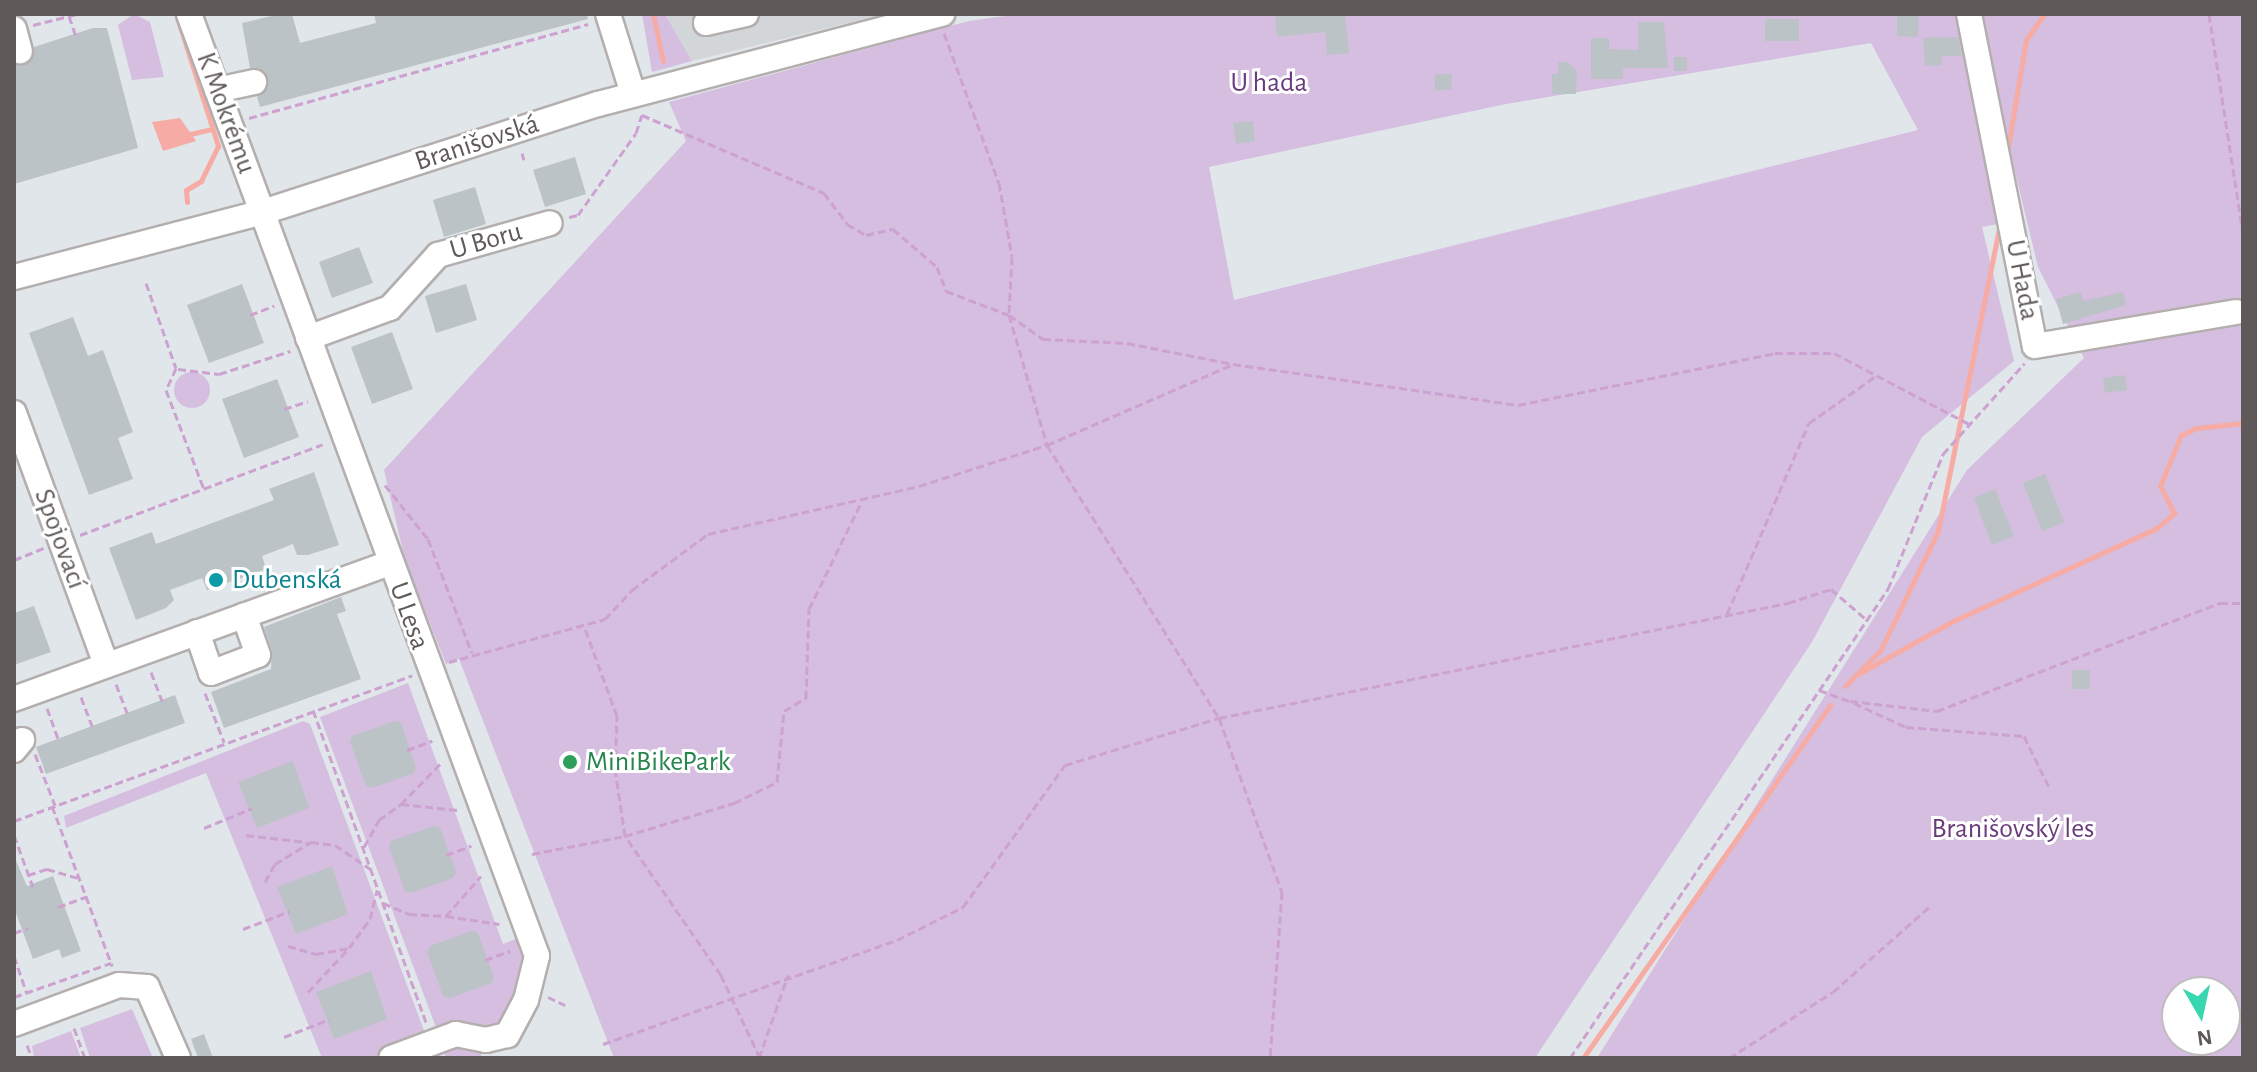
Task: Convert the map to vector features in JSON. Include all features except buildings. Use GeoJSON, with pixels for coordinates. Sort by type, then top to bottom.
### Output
{"type":"FeatureCollection","features":[{"type":"Feature","properties":{"kind":"street","name":"K Mokrému"},"geometry":{"type":"LineString","coordinates":[[189,14],[263,212]]}},
{"type":"Feature","properties":{"kind":"street"},"geometry":{"type":"LineString","coordinates":[[706,23],[746,14]]}},
{"type":"Feature","properties":{"kind":"street","name":"Branišovská"},"geometry":{"type":"LineString","coordinates":[[14,277],[263,212],[633,94],[940,14]]}},
{"type":"Feature","properties":{"kind":"street","name":"U Hada"},"geometry":{"type":"LineString","coordinates":[[1969,14],[2035,346],[2236,312]]}},
{"type":"Feature","properties":{"kind":"street"},"geometry":{"type":"LineString","coordinates":[[609,16],[633,94]]}},
{"type":"Feature","properties":{"kind":"street"},"geometry":{"type":"LineString","coordinates":[[217,90],[254,82]]}},
{"type":"Feature","properties":{"kind":"street","name":"U Lesa"},"geometry":{"type":"LineString","coordinates":[[263,212],[299,344],[362,489],[537,956],[512,1028],[495,1058]]}},
{"type":"Feature","properties":{"kind":"street","name":"U Boru"},"geometry":{"type":"LineString","coordinates":[[299,344],[390,308],[438,255],[550,223]]}},
{"type":"Feature","properties":{"kind":"street","name":"Spojovací"},"geometry":{"type":"LineString","coordinates":[[16,422],[111,675]]}},
{"type":"Feature","properties":{"kind":"street"},"geometry":{"type":"LineString","coordinates":[[14,699],[40,689],[111,675],[197,632],[390,563]]}},
{"type":"Feature","properties":{"kind":"street"},"geometry":{"type":"LineString","coordinates":[[197,632],[211,673],[258,655],[244,615]]}},
{"type":"Feature","properties":{"kind":"street"},"geometry":{"type":"LineString","coordinates":[[20,1034],[115,974],[147,987],[178,1058]]}},
{"type":"Feature","properties":{"kind":"street"},"geometry":{"type":"LineString","coordinates":[[391,1058],[456,1034],[486,1040],[512,1028]]}},
{"type":"Feature","properties":{"kind":"path"},"geometry":{"type":"LineString","coordinates":[[16,31],[77,14]]}},
{"type":"Feature","properties":{"kind":"path"},"geometry":{"type":"LineString","coordinates":[[152,14],[162,14]]}},
{"type":"Feature","properties":{"kind":"path"},"geometry":{"type":"LineString","coordinates":[[940,14],[999,183],[1012,257],[1009,315],[1047,445],[1219,718],[1282,892],[1270,1058]]}},
{"type":"Feature","properties":{"kind":"path"},"geometry":{"type":"LineString","coordinates":[[2209,14],[2243,234]]}},
{"type":"Feature","properties":{"kind":"path"},"geometry":{"type":"LineString","coordinates":[[69,16],[76,36]]}},
{"type":"Feature","properties":{"kind":"path"},"geometry":{"type":"LineString","coordinates":[[230,124],[609,16]]}},
{"type":"Feature","properties":{"kind":"path"},"geometry":{"type":"LineString","coordinates":[[550,223],[578,215],[636,133],[642,115],[824,193],[847,224],[866,235],[893,229],[937,267],[946,291],[1009,315],[1043,339],[1127,343],[1233,364],[1518,405],[1775,353],[1834,353],[1969,424]]}},
{"type":"Feature","properties":{"kind":"path"},"geometry":{"type":"LineString","coordinates":[[522,153],[524,160]]}},
{"type":"Feature","properties":{"kind":"path"},"geometry":{"type":"LineString","coordinates":[[146,283],[176,368],[166,390],[204,489]]}},
{"type":"Feature","properties":{"kind":"path"},"geometry":{"type":"LineString","coordinates":[[250,315],[274,306]]}},
{"type":"Feature","properties":{"kind":"path"},"geometry":{"type":"LineString","coordinates":[[176,368],[219,374],[299,344]]}},
{"type":"Feature","properties":{"kind":"path"},"geometry":{"type":"LineString","coordinates":[[459,659],[605,619],[632,590],[708,534],[863,499],[1047,445],[1233,364]]}},
{"type":"Feature","properties":{"kind":"path"},"geometry":{"type":"LineString","coordinates":[[1727,614],[1809,423],[1877,375]]}},
{"type":"Feature","properties":{"kind":"path"},"geometry":{"type":"LineString","coordinates":[[1570,1058],[1888,589],[1943,454],[1969,424],[2016,380]]}},
{"type":"Feature","properties":{"kind":"path"},"geometry":{"type":"LineString","coordinates":[[284,409],[308,401]]}},
{"type":"Feature","properties":{"kind":"path"},"geometry":{"type":"LineString","coordinates":[[69,539],[323,444]]}},
{"type":"Feature","properties":{"kind":"path"},"geometry":{"type":"LineString","coordinates":[[362,489],[387,485],[428,539],[472,653]]}},
{"type":"Feature","properties":{"kind":"path"},"geometry":{"type":"LineString","coordinates":[[532,854],[625,836],[734,803],[777,782],[784,711],[806,698],[809,609],[863,499]]}},
{"type":"Feature","properties":{"kind":"path"},"geometry":{"type":"LineString","coordinates":[[14,560],[55,544]]}},
{"type":"Feature","properties":{"kind":"path"},"geometry":{"type":"LineString","coordinates":[[603,1044],[788,975],[897,940],[963,907],[1065,765],[1219,718],[1727,614],[1831,589],[1867,620]]}},
{"type":"Feature","properties":{"kind":"path"},"geometry":{"type":"LineString","coordinates":[[1850,701],[1937,711],[2220,603],[2243,603]]}},
{"type":"Feature","properties":{"kind":"path"},"geometry":{"type":"LineString","coordinates":[[584,624],[617,716],[615,769],[625,836],[721,975],[760,1058]]}},
{"type":"Feature","properties":{"kind":"path"},"geometry":{"type":"LineString","coordinates":[[151,672],[162,701]]}},
{"type":"Feature","properties":{"kind":"path"},"geometry":{"type":"LineString","coordinates":[[14,821],[420,673]]}},
{"type":"Feature","properties":{"kind":"path"},"geometry":{"type":"LineString","coordinates":[[111,675],[127,713]]}},
{"type":"Feature","properties":{"kind":"path"},"geometry":{"type":"LineString","coordinates":[[40,689],[58,739]]}},
{"type":"Feature","properties":{"kind":"path"},"geometry":{"type":"LineString","coordinates":[[1819,690],[1906,727],[2024,736],[2049,787]]}},
{"type":"Feature","properties":{"kind":"path"},"geometry":{"type":"LineString","coordinates":[[81,697],[92,726]]}},
{"type":"Feature","properties":{"kind":"path"},"geometry":{"type":"LineString","coordinates":[[313,710],[429,1030]]}},
{"type":"Feature","properties":{"kind":"path"},"geometry":{"type":"LineString","coordinates":[[407,750],[432,741]]}},
{"type":"Feature","properties":{"kind":"path"},"geometry":{"type":"LineString","coordinates":[[14,997],[115,974],[54,806],[23,747]]}},
{"type":"Feature","properties":{"kind":"path"},"geometry":{"type":"LineString","coordinates":[[363,849],[379,820],[401,804],[441,763]]}},
{"type":"Feature","properties":{"kind":"path"},"geometry":{"type":"LineString","coordinates":[[401,804],[458,810]]}},
{"type":"Feature","properties":{"kind":"path"},"geometry":{"type":"LineString","coordinates":[[204,828],[252,808]]}},
{"type":"Feature","properties":{"kind":"path"},"geometry":{"type":"LineString","coordinates":[[14,835],[33,887]]}},
{"type":"Feature","properties":{"kind":"path"},"geometry":{"type":"LineString","coordinates":[[246,835],[335,845],[372,870]]}},
{"type":"Feature","properties":{"kind":"path"},"geometry":{"type":"LineString","coordinates":[[265,882],[275,864],[311,842]]}},
{"type":"Feature","properties":{"kind":"path"},"geometry":{"type":"LineString","coordinates":[[446,855],[471,846]]}},
{"type":"Feature","properties":{"kind":"path"},"geometry":{"type":"LineString","coordinates":[[14,864],[23,861]]}},
{"type":"Feature","properties":{"kind":"path"},"geometry":{"type":"LineString","coordinates":[[28,875],[47,869],[79,878]]}},
{"type":"Feature","properties":{"kind":"path"},"geometry":{"type":"LineString","coordinates":[[446,916],[481,876]]}},
{"type":"Feature","properties":{"kind":"path"},"geometry":{"type":"LineString","coordinates":[[308,992],[349,948],[370,919],[377,888]]}},
{"type":"Feature","properties":{"kind":"path"},"geometry":{"type":"LineString","coordinates":[[58,907],[86,897]]}},
{"type":"Feature","properties":{"kind":"path"},"geometry":{"type":"LineString","coordinates":[[383,903],[409,914],[499,924]]}},
{"type":"Feature","properties":{"kind":"path"},"geometry":{"type":"LineString","coordinates":[[1729,1058],[1833,992],[1929,907]]}},
{"type":"Feature","properties":{"kind":"path"},"geometry":{"type":"LineString","coordinates":[[243,929],[290,911]]}},
{"type":"Feature","properties":{"kind":"path"},"geometry":{"type":"LineString","coordinates":[[14,933],[28,928]]}},
{"type":"Feature","properties":{"kind":"path"},"geometry":{"type":"LineString","coordinates":[[288,946],[316,954],[349,948]]}},
{"type":"Feature","properties":{"kind":"path"},"geometry":{"type":"LineString","coordinates":[[485,960],[510,951]]}},
{"type":"Feature","properties":{"kind":"path"},"geometry":{"type":"LineString","coordinates":[[14,956],[27,993]]}},
{"type":"Feature","properties":{"kind":"path"},"geometry":{"type":"LineString","coordinates":[[760,1058],[788,975]]}},
{"type":"Feature","properties":{"kind":"path"},"geometry":{"type":"LineString","coordinates":[[548,997],[565,1005]]}},
{"type":"Feature","properties":{"kind":"path"},"geometry":{"type":"LineString","coordinates":[[284,1037],[330,1019]]}},
{"type":"Feature","properties":{"kind":"path"},"geometry":{"type":"LineString","coordinates":[[74,1028],[85,1058]]}},
{"type":"Feature","properties":{"kind":"path"},"geometry":{"type":"LineString","coordinates":[[20,1034],[32,1058]]}},
{"type":"Feature","properties":{"kind":"shaded area"},"geometry":{"type":"Polygon","coordinates":[[[665,14],[885,14],[692,61],[665,14]]]}},
{"type":"Feature","properties":{"kind":"shaded area"},"geometry":{"type":"Polygon","coordinates":[[[180,118],[196,141],[163,151],[152,122],[180,118]]]}},
{"type":"Feature","properties":{"kind":"green space"},"geometry":{"type":"Polygon","coordinates":[[[134,14],[150,22],[164,77],[132,80],[118,25],[134,14]]]}},
{"type":"Feature","properties":{"kind":"green space"},"geometry":{"type":"Polygon","coordinates":[[[642,14],[665,14],[692,61],[652,72],[642,14]]]}},
{"type":"Feature","properties":{"kind":"green space","name":"U hada"},"geometry":{"type":"Polygon","coordinates":[[[1019,14],[1959,14],[1998,224],[1982,227],[2014,361],[1922,437],[1812,642],[1535,1058],[614,1058],[459,659],[446,664],[405,560],[384,470],[686,141],[669,102],[969,21],[1019,14]],[[1871,43],[1506,104],[1209,167],[1234,300],[1918,130],[1871,43]]]}},
{"type":"Feature","properties":{"kind":"green space","name":"Branišovský les"},"geometry":{"type":"Polygon","coordinates":[[[1977,14],[2243,14],[2243,1058],[1597,1058],[1967,470],[2084,358],[2038,267],[1977,14]]]}},
{"type":"Feature","properties":{"kind":"green space"},"geometry":{"type":"Polygon","coordinates":[[[192,372],[205,377],[210,390],[205,403],[192,408],[179,403],[174,390],[179,377],[192,372]]]}},
{"type":"Feature","properties":{"kind":"green space"},"geometry":{"type":"Polygon","coordinates":[[[408,683],[503,944],[524,936],[530,967],[524,989],[499,1025],[437,1030],[320,717],[408,683]]]}},
{"type":"Feature","properties":{"kind":"green space"},"geometry":{"type":"Polygon","coordinates":[[[303,721],[310,724],[426,1036],[372,1058],[322,1058],[206,773],[66,828],[64,816],[303,721]]]}},
{"type":"Feature","properties":{"kind":"green space"},"geometry":{"type":"Polygon","coordinates":[[[132,1009],[153,1058],[90,1058],[80,1028],[132,1009]]]}},
{"type":"Feature","properties":{"kind":"green space"},"geometry":{"type":"Polygon","coordinates":[[[71,1031],[81,1058],[34,1058],[32,1046],[71,1031]]]}},
{"type":"Feature","properties":{"kind":"green space"},"geometry":{"type":"Polygon","coordinates":[[[464,1041],[481,1050],[481,1058],[446,1058],[442,1046],[464,1041]]]}},
{"type":"Feature","properties":{"kind":"waterway"},"geometry":{"type":"LineString","coordinates":[[176,14],[218,146],[201,181],[186,190],[187,202]]}},
{"type":"Feature","properties":{"kind":"waterway"},"geometry":{"type":"LineString","coordinates":[[653,14],[663,61]]}},
{"type":"Feature","properties":{"kind":"waterway"},"geometry":{"type":"LineString","coordinates":[[2007,153],[2026,40],[2044,14]]}},
{"type":"Feature","properties":{"kind":"waterway"},"geometry":{"type":"LineString","coordinates":[[186,135],[212,129]]}},
{"type":"Feature","properties":{"kind":"waterway"},"geometry":{"type":"LineString","coordinates":[[1845,686],[1880,651],[1938,531],[2000,223]]}},
{"type":"Feature","properties":{"kind":"waterway"},"geometry":{"type":"LineString","coordinates":[[1860,673],[1953,621],[2157,528],[2174,513],[2160,486],[2181,435],[2197,428],[2243,423]]}},
{"type":"Feature","properties":{"kind":"waterway"},"geometry":{"type":"LineString","coordinates":[[1583,1058],[1830,705]]}},
{"type":"Feature","properties":{"kind":"place","name":"Dubenská"},"geometry":{"type":"Point","coordinates":[216,580]}},
{"type":"Feature","properties":{"kind":"place","name":"MiniBikePark"},"geometry":{"type":"Point","coordinates":[570,762]}}]}
